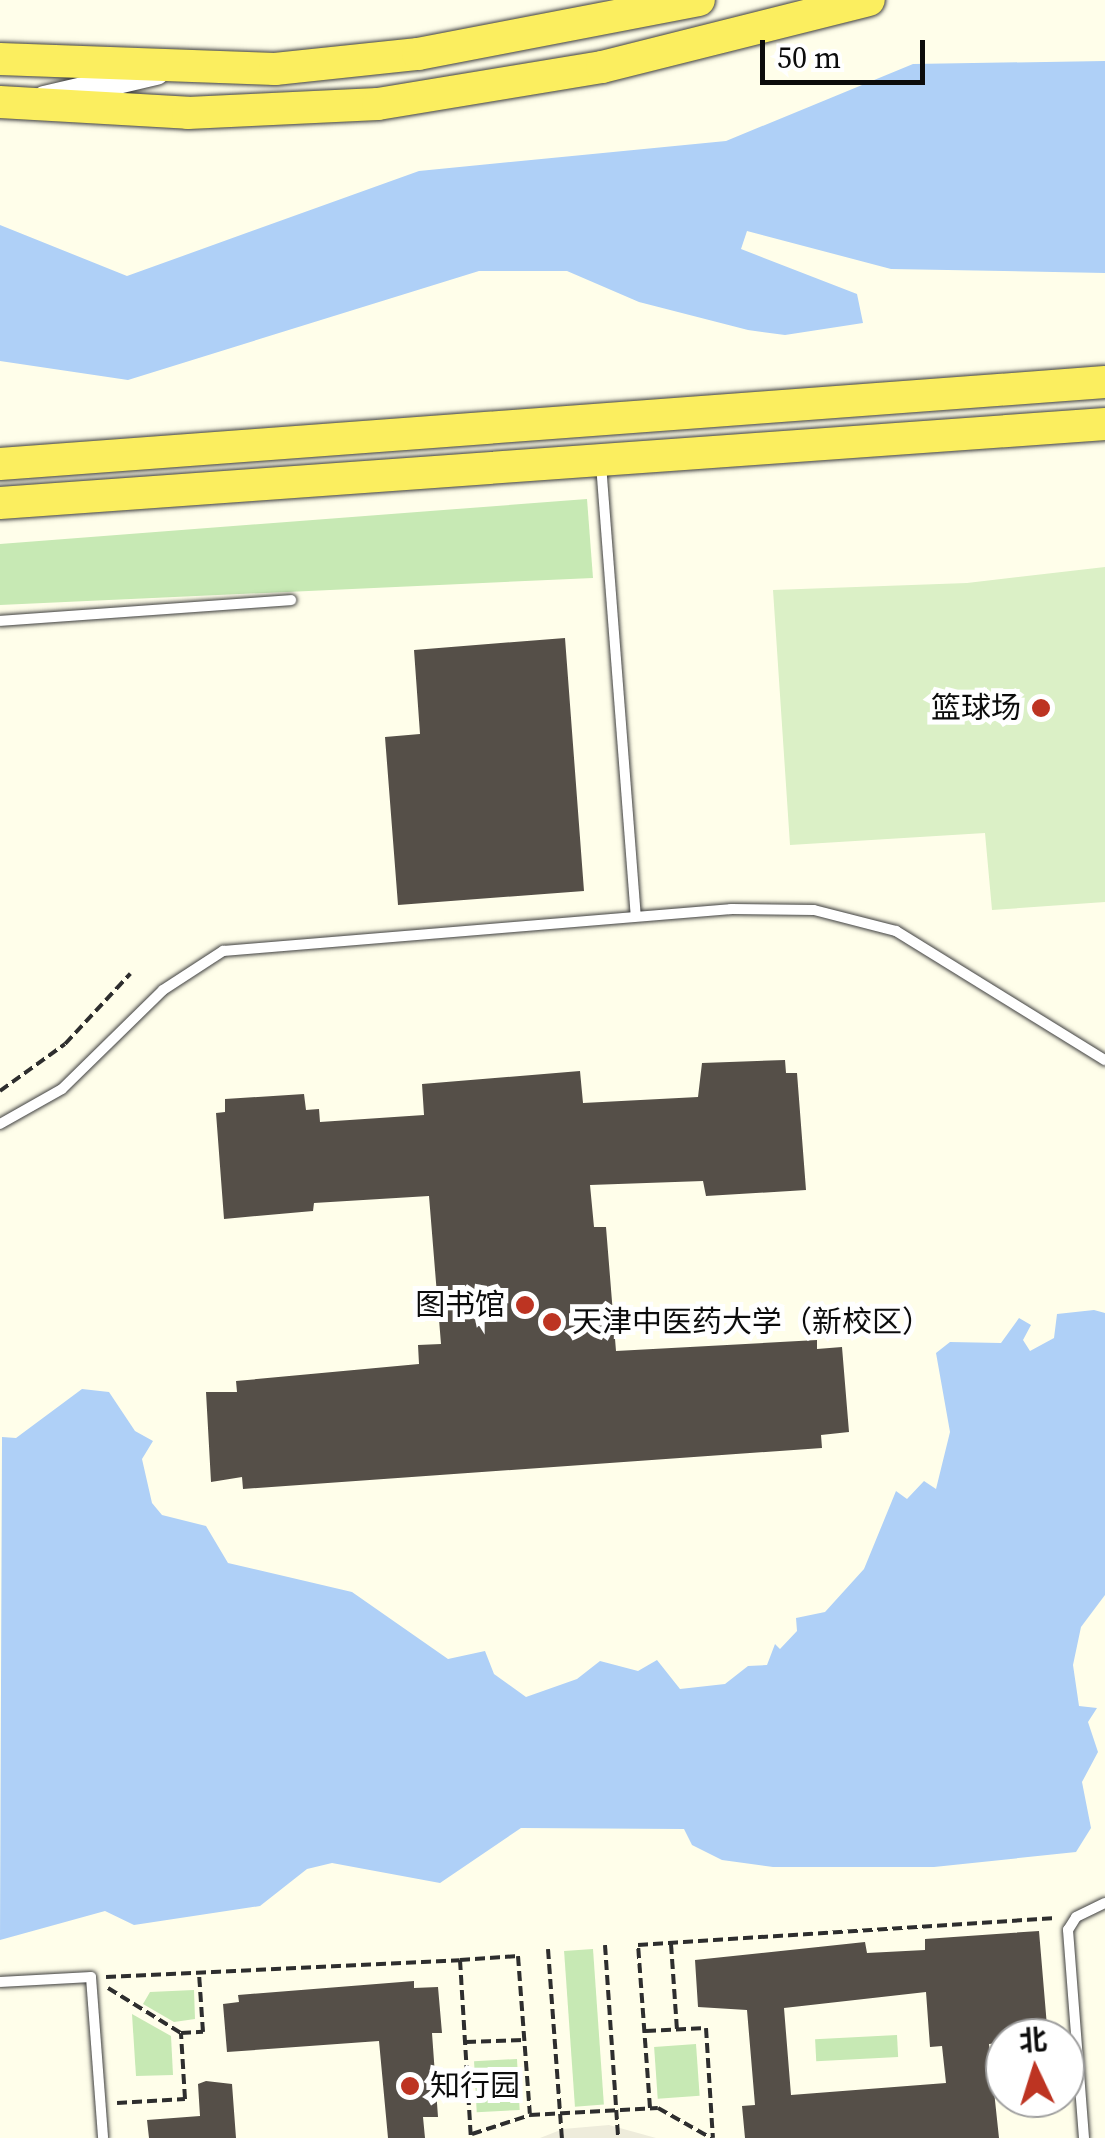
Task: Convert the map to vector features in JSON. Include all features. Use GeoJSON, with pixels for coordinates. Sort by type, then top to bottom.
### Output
{"type":"FeatureCollection","features":[{"type":"Feature","properties":{"kind":"main road"},"geometry":{"type":"LineString","coordinates":[[0,59],[275,69],[418,54],[700,0]]}},
{"type":"Feature","properties":{"kind":"main road"},"geometry":{"type":"LineString","coordinates":[[11,103],[188,113],[378,104],[602,67],[869,0]]}},
{"type":"Feature","properties":{"kind":"main road"},"geometry":{"type":"LineString","coordinates":[[0,464],[1105,382]]}},
{"type":"Feature","properties":{"kind":"main road"},"geometry":{"type":"LineString","coordinates":[[0,503],[377,473],[1105,424]]}},
{"type":"Feature","properties":{"kind":"main road"},"geometry":{"type":"LineString","coordinates":[[35,463],[377,473]]}},
{"type":"Feature","properties":{"kind":"street"},"geometry":{"type":"LineString","coordinates":[[11,103],[176,67]]}},
{"type":"Feature","properties":{"kind":"lane"},"geometry":{"type":"LineString","coordinates":[[601,458],[636,916]]}},
{"type":"Feature","properties":{"kind":"lane"},"geometry":{"type":"LineString","coordinates":[[0,622],[291,600]]}},
{"type":"Feature","properties":{"kind":"lane"},"geometry":{"type":"LineString","coordinates":[[0,1124],[62,1090],[164,990],[223,951],[773,907],[858,918],[896,931],[1105,1060]]}},
{"type":"Feature","properties":{"kind":"lane"},"geometry":{"type":"LineString","coordinates":[[1084,2138],[1068,1930],[1076,1917],[1105,1903]]}},
{"type":"Feature","properties":{"kind":"lane"},"geometry":{"type":"LineString","coordinates":[[0,1982],[91,1977],[103,2138]]}},
{"type":"Feature","properties":{"kind":"path"},"geometry":{"type":"LineString","coordinates":[[0,1091],[65,1044],[130,974]]}},
{"type":"Feature","properties":{"kind":"path"},"geometry":{"type":"LineString","coordinates":[[650,2108],[638,1945],[1076,1917]]}},
{"type":"Feature","properties":{"kind":"path"},"geometry":{"type":"LineString","coordinates":[[670,1943],[678,2029]]}},
{"type":"Feature","properties":{"kind":"path"},"geometry":{"type":"LineString","coordinates":[[605,1945],[618,2138]]}},
{"type":"Feature","properties":{"kind":"path"},"geometry":{"type":"LineString","coordinates":[[548,1949],[562,2138]]}},
{"type":"Feature","properties":{"kind":"path"},"geometry":{"type":"LineString","coordinates":[[91,1977],[518,1956],[530,2115]]}},
{"type":"Feature","properties":{"kind":"path"},"geometry":{"type":"LineString","coordinates":[[460,1960],[472,2136],[530,2115],[650,2108],[676,2112],[712,2138]]}},
{"type":"Feature","properties":{"kind":"path"},"geometry":{"type":"LineString","coordinates":[[91,1977],[181,2033],[203,2032],[199,1974]]}},
{"type":"Feature","properties":{"kind":"path"},"geometry":{"type":"LineString","coordinates":[[644,2031],[706,2028],[712,2138]]}},
{"type":"Feature","properties":{"kind":"path"},"geometry":{"type":"LineString","coordinates":[[100,2104],[185,2100],[181,2033]]}},
{"type":"Feature","properties":{"kind":"path"},"geometry":{"type":"LineString","coordinates":[[466,2042],[524,2040]]}},
{"type":"Feature","properties":{"kind":"green space"},"geometry":{"type":"Polygon","coordinates":[[[587,499],[593,578],[0,605],[0,544],[587,499]]]}},
{"type":"Feature","properties":{"kind":"green space"},"geometry":{"type":"Polygon","coordinates":[[[1105,567],[1105,902],[992,910],[985,833],[790,845],[773,590],[967,583],[1105,567]]]}},
{"type":"Feature","properties":{"kind":"green space"},"geometry":{"type":"Polygon","coordinates":[[[593,1949],[604,2105],[575,2107],[564,1951],[593,1949]]]}},
{"type":"Feature","properties":{"kind":"green space"},"geometry":{"type":"Polygon","coordinates":[[[194,1990],[195,2019],[174,2022],[143,2004],[150,1992],[194,1990]]]}},
{"type":"Feature","properties":{"kind":"green space"},"geometry":{"type":"Polygon","coordinates":[[[132,2014],[171,2036],[173,2075],[136,2076],[132,2014]]]}},
{"type":"Feature","properties":{"kind":"green space"},"geometry":{"type":"Polygon","coordinates":[[[897,2035],[898,2057],[816,2061],[815,2039],[897,2035]]]}},
{"type":"Feature","properties":{"kind":"green space"},"geometry":{"type":"Polygon","coordinates":[[[696,2044],[700,2096],[658,2099],[654,2047],[696,2044]]]}},
{"type":"Feature","properties":{"kind":"green space"},"geometry":{"type":"Polygon","coordinates":[[[517,2059],[520,2110],[477,2112],[474,2061],[517,2059]]]}},
{"type":"Feature","properties":{"kind":"shaded area"},"geometry":{"type":"Polygon","coordinates":[[[609,2125],[656,2138],[540,2138],[563,2129],[609,2125]]]}},
{"type":"Feature","properties":{"kind":"water"},"geometry":{"type":"Polygon","coordinates":[[[1105,61],[1105,273],[891,269],[747,231],[741,249],[857,294],[863,323],[785,335],[748,330],[639,302],[567,271],[479,271],[128,380],[0,361],[0,225],[127,276],[419,171],[726,141],[913,64],[1105,61]]]}},
{"type":"Feature","properties":{"kind":"water"},"geometry":{"type":"Polygon","coordinates":[[[1094,1310],[1105,1313],[1105,1595],[1081,1627],[1073,1665],[1079,1706],[1097,1708],[1088,1722],[1098,1752],[1082,1782],[1091,1828],[1076,1852],[934,1867],[773,1867],[722,1860],[692,1845],[684,1829],[521,1828],[440,1883],[332,1863],[307,1869],[260,1906],[134,1925],[105,1911],[0,1940],[2,1437],[16,1438],[82,1389],[109,1392],[135,1431],[153,1441],[142,1459],[152,1503],[162,1515],[206,1526],[228,1563],[352,1592],[448,1659],[485,1651],[494,1674],[526,1697],[577,1679],[600,1661],[638,1671],[657,1660],[680,1689],[725,1684],[748,1666],[767,1665],[775,1644],[780,1649],[797,1631],[796,1618],[825,1612],[864,1569],[896,1491],[907,1499],[924,1481],[936,1489],[950,1432],[936,1353],[950,1342],[1001,1343],[1019,1318],[1031,1325],[1023,1340],[1030,1351],[1054,1338],[1057,1314],[1094,1310]]]}},
{"type":"Feature","properties":{"kind":"building"},"geometry":{"type":"Polygon","coordinates":[[[565,638],[584,891],[398,905],[385,737],[420,734],[414,650],[565,638]]]}},
{"type":"Feature","properties":{"kind":"building","name":"图书馆"},"geometry":{"type":"Polygon","coordinates":[[[785,1060],[786,1073],[797,1073],[806,1190],[706,1196],[703,1181],[590,1185],[594,1227],[606,1227],[616,1351],[817,1340],[817,1349],[842,1347],[849,1432],[821,1435],[822,1448],[243,1489],[242,1477],[211,1482],[206,1392],[237,1392],[236,1381],[419,1364],[418,1345],[441,1344],[429,1196],[314,1203],[313,1211],[224,1219],[216,1113],[225,1112],[225,1099],[304,1094],[306,1110],[319,1109],[320,1122],[424,1115],[422,1084],[580,1071],[583,1103],[698,1097],[702,1063],[785,1060]]]}},
{"type":"Feature","properties":{"kind":"building"},"geometry":{"type":"Polygon","coordinates":[[[1039,1931],[1046,2018],[985,2018],[985,2118],[997,2118],[999,2138],[745,2138],[742,2106],[755,2105],[747,2010],[698,2007],[695,1960],[865,1942],[867,1953],[925,1950],[925,1939],[1039,1931]],[[926,1992],[784,2008],[791,2095],[946,2083],[942,2046],[930,2047],[926,1992]]]}},
{"type":"Feature","properties":{"kind":"building","name":"知行园"},"geometry":{"type":"Polygon","coordinates":[[[414,1981],[414,1988],[438,1987],[442,2033],[432,2033],[438,2117],[423,2117],[425,2138],[388,2138],[379,2041],[227,2052],[223,2004],[239,2002],[238,1995],[414,1981]]]}},
{"type":"Feature","properties":{"kind":"building"},"geometry":{"type":"Polygon","coordinates":[[[198,2084],[232,2084],[236,2138],[149,2138],[147,2120],[200,2116],[198,2084]]]}},
{"type":"Feature","properties":{"kind":"place","name":"篮球场"},"geometry":{"type":"Point","coordinates":[1041,708]}},
{"type":"Feature","properties":{"kind":"place","name":"图书馆"},"geometry":{"type":"Point","coordinates":[525,1305]}},
{"type":"Feature","properties":{"kind":"place","name":"天津中医药大学（新校区）"},"geometry":{"type":"Point","coordinates":[552,1322]}},
{"type":"Feature","properties":{"kind":"place","name":"知行园"},"geometry":{"type":"Point","coordinates":[410,2086]}}]}
